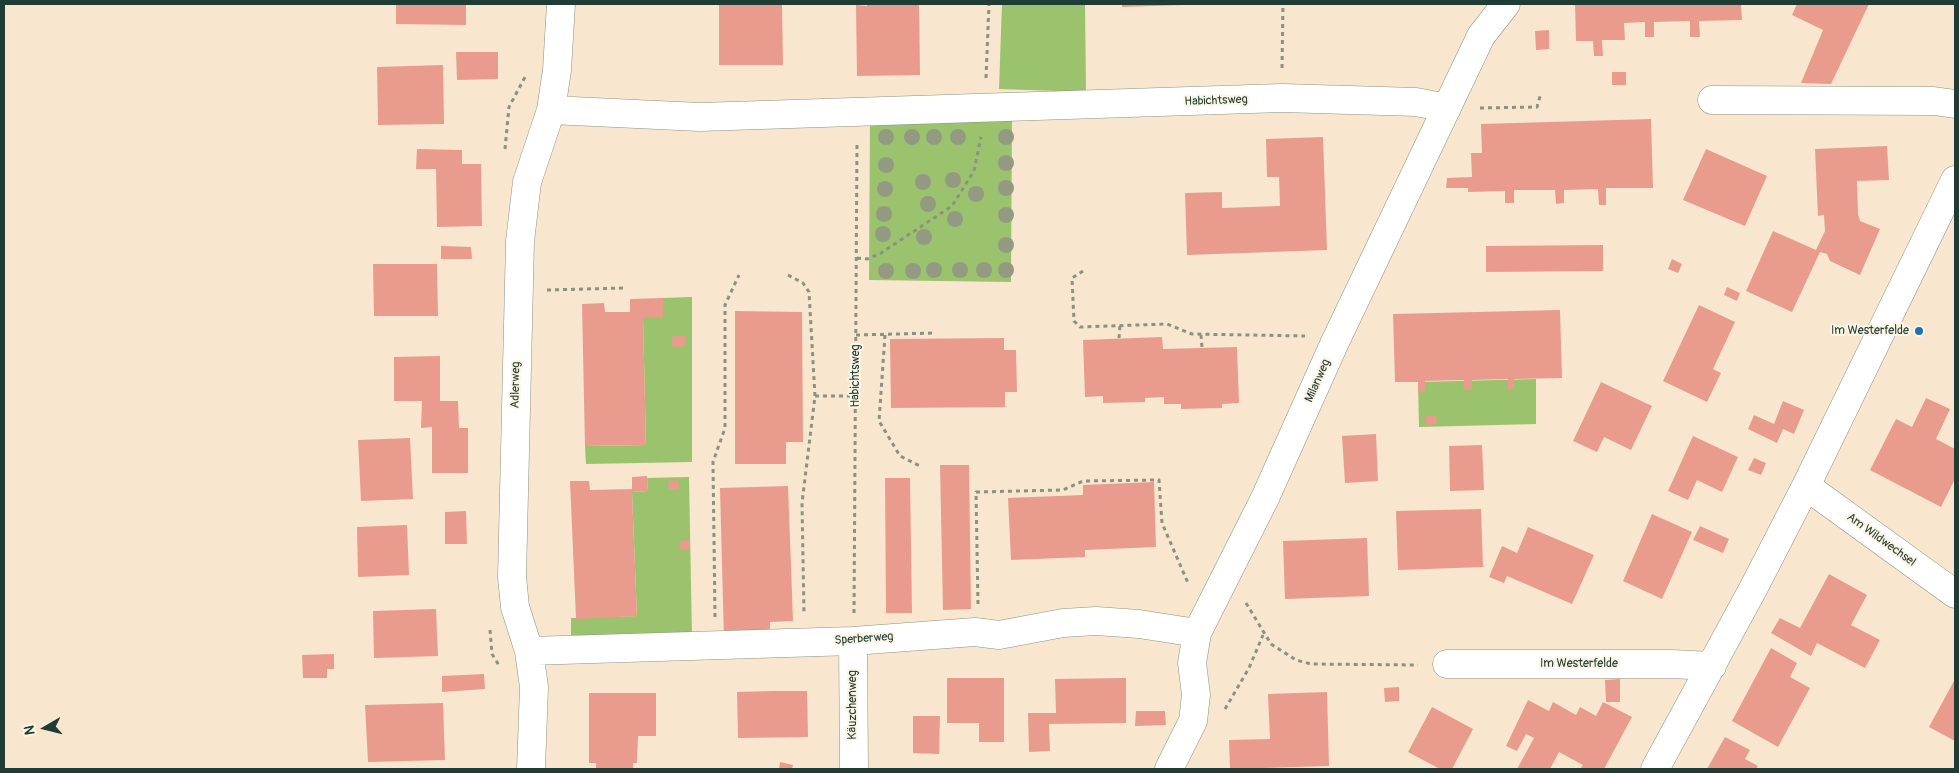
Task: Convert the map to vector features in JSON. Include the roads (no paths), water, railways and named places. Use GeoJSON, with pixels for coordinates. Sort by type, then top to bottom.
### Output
{"type":"FeatureCollection","features":[{"type":"Feature","properties":{"kind":"street","name":"Adlerweg"},"geometry":{"type":"LineString","coordinates":[[532,769],[534,687],[529,651],[515,607],[512,577],[520,242],[527,182],[551,110],[557,70],[561,4]]}},
{"type":"Feature","properties":{"kind":"street","name":"Milanweg"},"geometry":{"type":"LineString","coordinates":[[1169,769],[1193,721],[1196,695],[1192,663],[1197,633],[1225,581],[1269,489],[1335,342],[1481,36],[1506,4]]}},
{"type":"Feature","properties":{"kind":"street","name":"Habichtsweg"},"geometry":{"type":"LineString","coordinates":[[551,110],[690,117],[857,110],[1282,98],[1416,102],[1447,108]]}},
{"type":"Feature","properties":{"kind":"street"},"geometry":{"type":"LineString","coordinates":[[1712,100],[1934,101],[1955,104]]}},
{"type":"Feature","properties":{"kind":"street"},"geometry":{"type":"LineString","coordinates":[[1656,769],[1806,486],[1955,180]]}},
{"type":"Feature","properties":{"kind":"street","name":"Am Wildwechsel"},"geometry":{"type":"LineString","coordinates":[[1806,486],[1955,594]]}},
{"type":"Feature","properties":{"kind":"street","name":"Sperberweg"},"geometry":{"type":"LineString","coordinates":[[529,651],[853,641],[924,634],[975,632],[999,635],[1063,623],[1096,621],[1139,624],[1197,633]]}},
{"type":"Feature","properties":{"kind":"street","name":"Käuzchenweg"},"geometry":{"type":"LineString","coordinates":[[853,641],[854,769]]}},
{"type":"Feature","properties":{"kind":"street","name":"Im Westerfelde"},"geometry":{"type":"LineString","coordinates":[[1447,664],[1671,664],[1712,666]]}},
{"type":"Feature","properties":{"kind":"place","name":"Im Westerfelde"},"geometry":{"type":"Point","coordinates":[1919,331]}}]}
